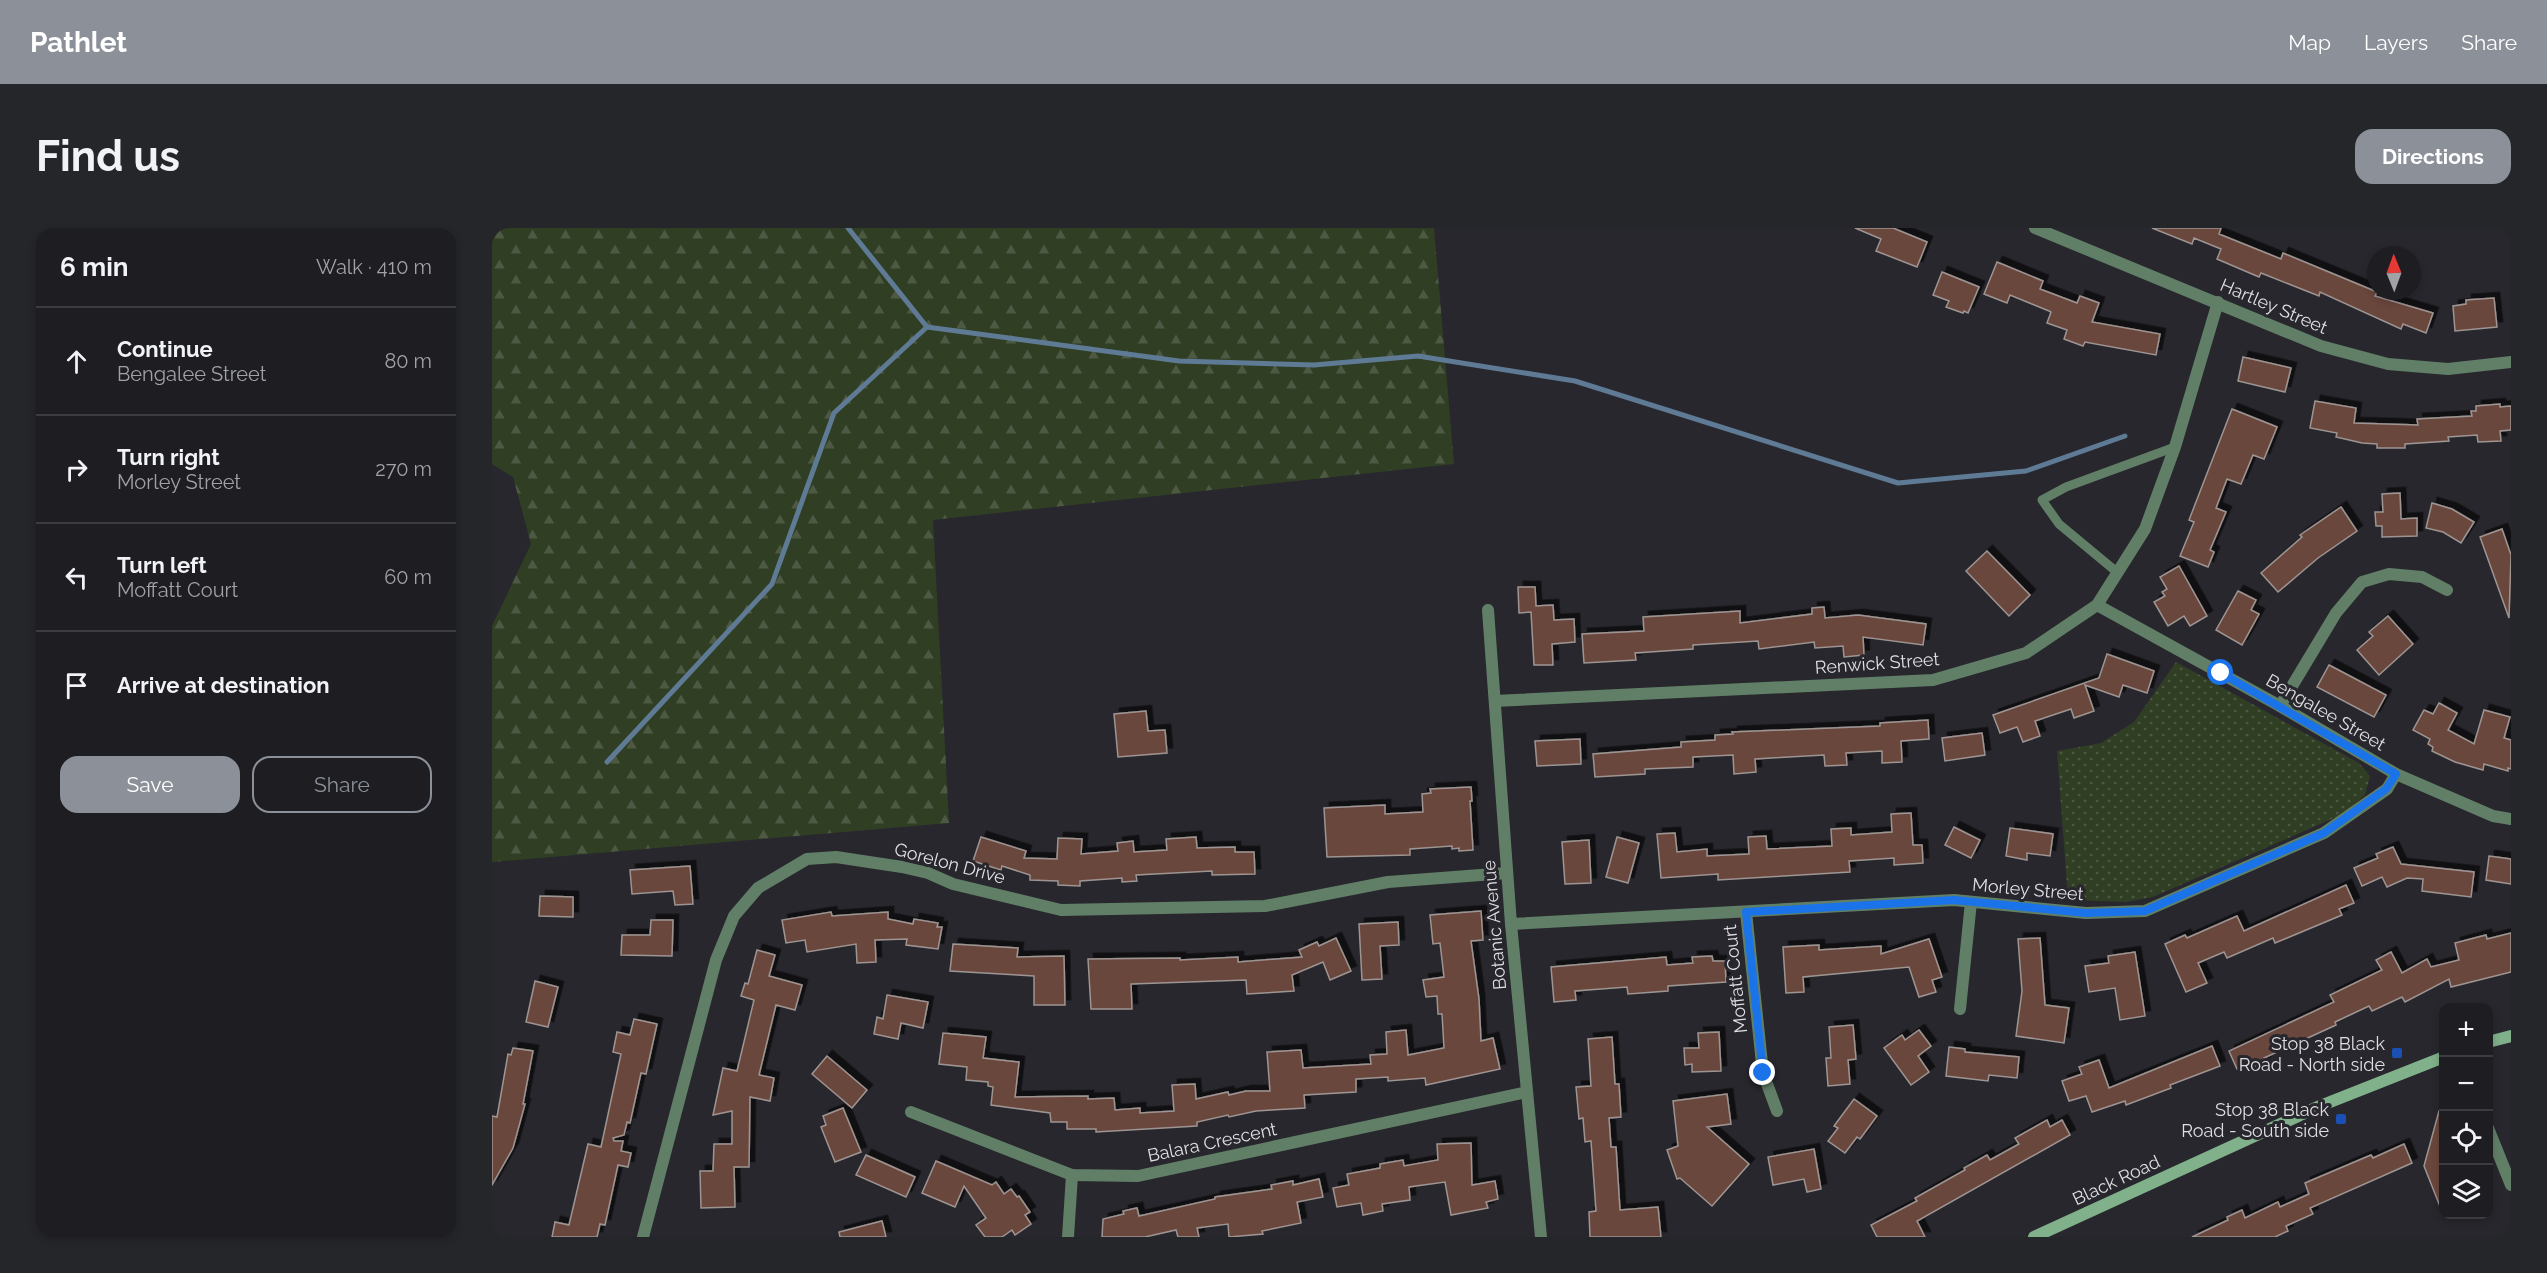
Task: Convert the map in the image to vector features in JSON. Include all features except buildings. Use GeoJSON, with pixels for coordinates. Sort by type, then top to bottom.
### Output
{"type":"FeatureCollection","features":[{"type":"Feature","properties":{"kind":"main road"},"geometry":{"type":"LineString","coordinates":[[2493,1041],[2511,1036]]}},
{"type":"Feature","properties":{"kind":"main road","name":"Black Road"},"geometry":{"type":"LineString","coordinates":[[2034,1237],[2320,1106],[2439,1059]]}},
{"type":"Feature","properties":{"kind":"street","name":"Hartley Street"},"geometry":{"type":"LineString","coordinates":[[2035,228],[2321,346],[2388,364],[2448,369],[2511,362]]}},
{"type":"Feature","properties":{"kind":"street","name":"Renwick Street"},"geometry":{"type":"LineString","coordinates":[[1495,701],[1933,680],[2026,653],[2097,605],[2145,529],[2175,447],[2218,302]]}},
{"type":"Feature","properties":{"kind":"street"},"geometry":{"type":"LineString","coordinates":[[2280,706],[2336,613],[2362,582],[2389,574],[2422,577],[2447,590]]}},
{"type":"Feature","properties":{"kind":"street","name":"Bengalee Street"},"geometry":{"type":"LineString","coordinates":[[2097,605],[2280,706],[2396,774],[2493,816],[2511,819]]}},
{"type":"Feature","properties":{"kind":"street","name":"Botanic Avenue"},"geometry":{"type":"LineString","coordinates":[[1488,610],[1511,924],[1541,1237]]}},
{"type":"Feature","properties":{"kind":"street","name":"Morley Street"},"geometry":{"type":"LineString","coordinates":[[1511,924],[1954,900],[2086,913],[2145,911],[2324,833],[2386,789],[2396,774]]}},
{"type":"Feature","properties":{"kind":"street","name":"Gorelon Drive"},"geometry":{"type":"LineString","coordinates":[[643,1237],[716,960],[734,916],[758,888],[807,859],[836,857],[902,867],[928,873],[953,884],[1061,910],[1265,906],[1388,882],[1507,873]]}},
{"type":"Feature","properties":{"kind":"street"},"geometry":{"type":"LineString","coordinates":[[1960,1009],[1971,902]]}},
{"type":"Feature","properties":{"kind":"street","name":"Moffatt Court"},"geometry":{"type":"LineString","coordinates":[[1746,912],[1763,1073],[1777,1111]]}},
{"type":"Feature","properties":{"kind":"street","name":"Balara Crescent"},"geometry":{"type":"LineString","coordinates":[[911,1112],[1072,1175],[1138,1176],[1527,1092]]}},
{"type":"Feature","properties":{"kind":"street"},"geometry":{"type":"LineString","coordinates":[[2493,1140],[2511,1185]]}},
{"type":"Feature","properties":{"kind":"street"},"geometry":{"type":"LineString","coordinates":[[1068,1237],[1072,1175]]}},
{"type":"Feature","properties":{"kind":"lane"},"geometry":{"type":"LineString","coordinates":[[2118,573],[2060,524],[2042,500],[2066,487],[2175,447]]}},
{"type":"Feature","properties":{"kind":"green space"},"geometry":{"type":"Polygon","coordinates":[[[492,228],[1434,228],[1454,464],[933,520],[949,823],[492,862],[492,626],[531,544],[513,477],[492,464],[492,228]]]}},
{"type":"Feature","properties":{"kind":"green space"},"geometry":{"type":"Polygon","coordinates":[[[2176,662],[2359,763],[2370,776],[2365,795],[2348,812],[2153,897],[2126,902],[2068,900],[2057,751],[2101,743],[2134,722],[2176,662]]]}},
{"type":"Feature","properties":{"kind":"waterway"},"geometry":{"type":"LineString","coordinates":[[848,228],[927,327],[1179,361],[1314,365],[1418,356],[1575,381],[1898,483],[2026,471],[2125,436]]}},
{"type":"Feature","properties":{"kind":"waterway"},"geometry":{"type":"LineString","coordinates":[[607,762],[772,584],[834,413],[927,327]]}},
{"type":"Feature","properties":{"kind":"place","name":"Stop 38 Black Road - North side"},"geometry":{"type":"Point","coordinates":[2397,1053]}},
{"type":"Feature","properties":{"kind":"place","name":"Stop 38 Black Road - South side"},"geometry":{"type":"Point","coordinates":[2341,1119]}},
{"type":"Feature","properties":{"kind":"route"},"geometry":{"type":"LineString","coordinates":[[1763,1073],[1746,912],[1954,900],[2058,912],[2145,911],[2324,833],[2386,789],[2396,774],[2221,673]]}}]}
